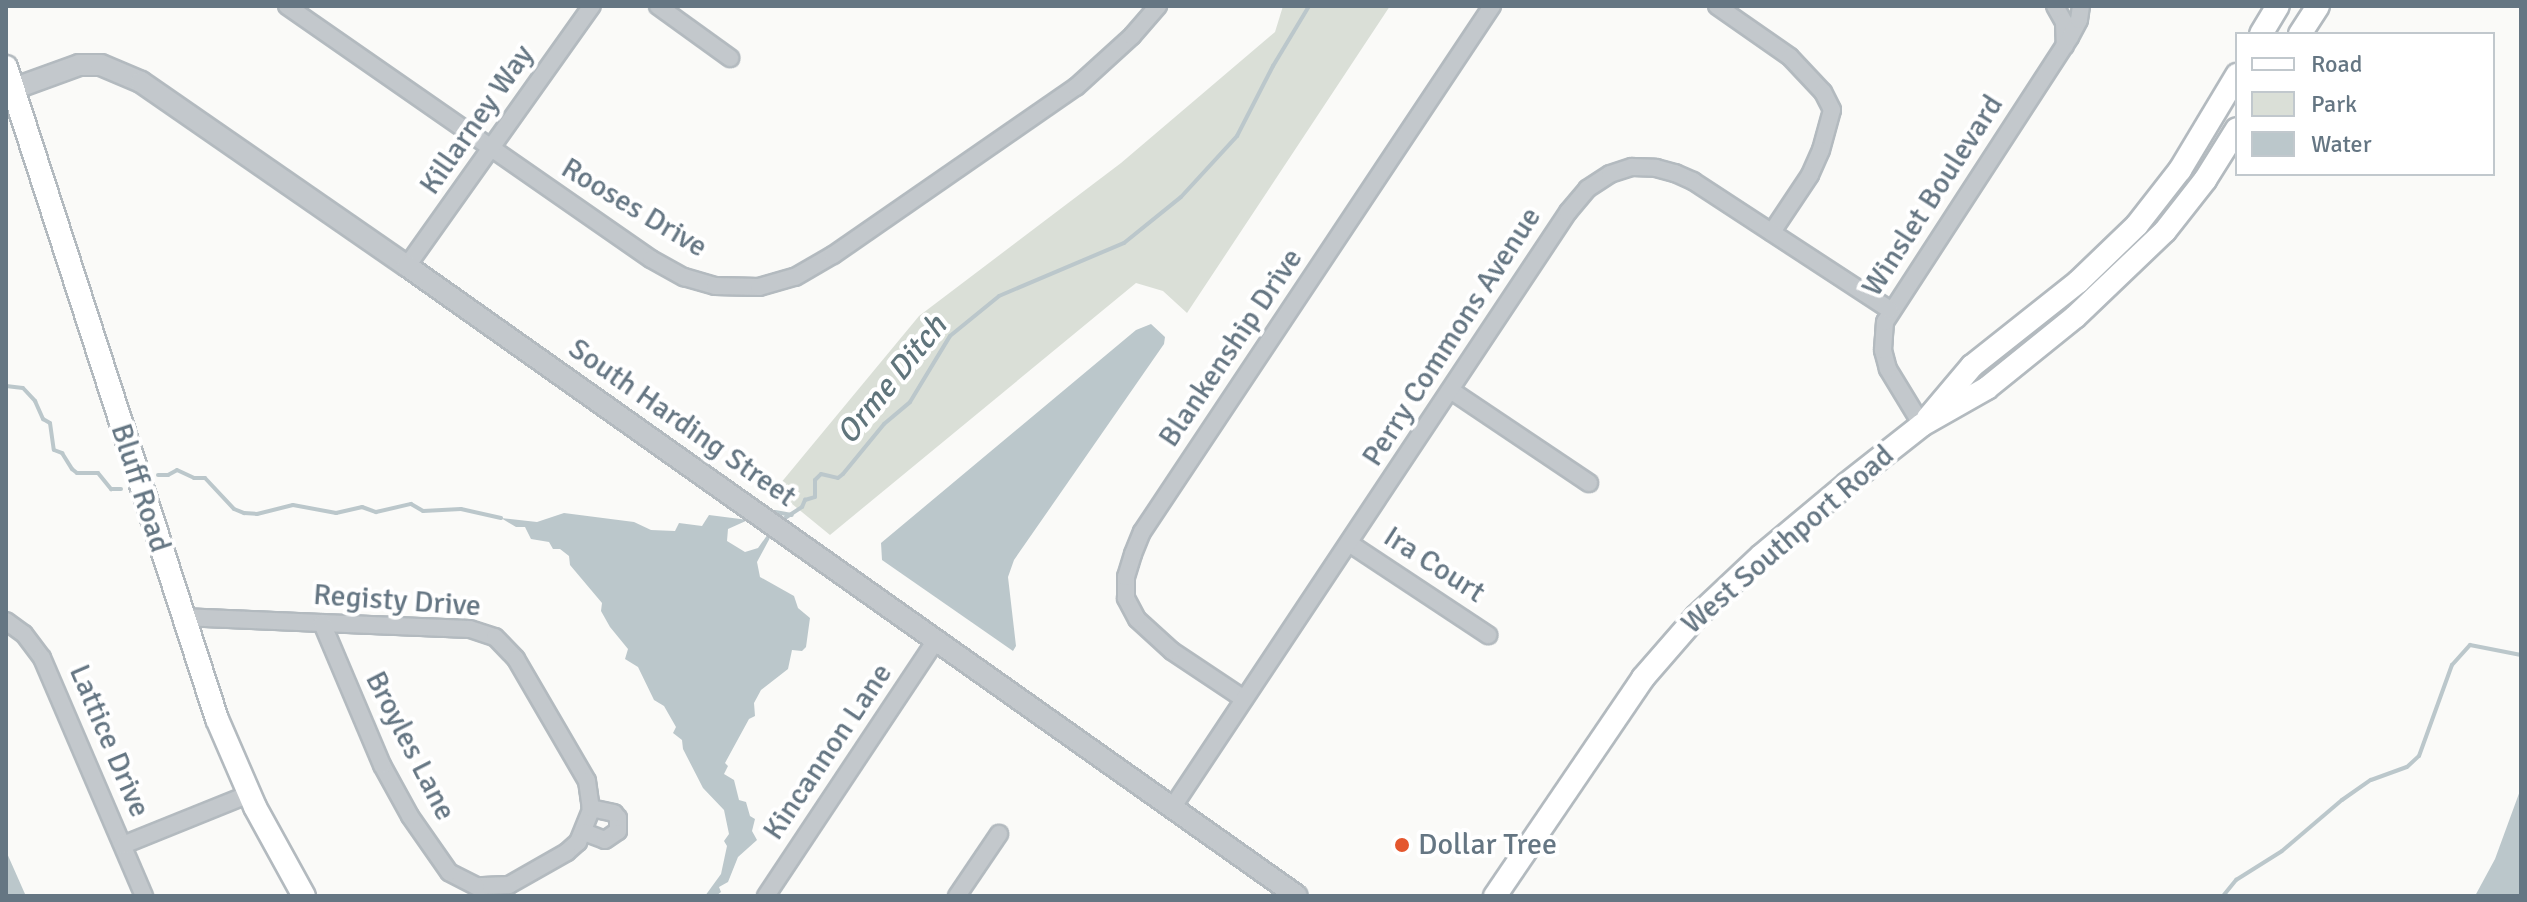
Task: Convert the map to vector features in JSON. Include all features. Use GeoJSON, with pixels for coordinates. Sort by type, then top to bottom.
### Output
{"type":"FeatureCollection","features":[{"type":"Feature","properties":{"kind":"main road"},"geometry":{"type":"LineString","coordinates":[[2262,32],[2278,6]]}},
{"type":"Feature","properties":{"kind":"main road"},"geometry":{"type":"LineString","coordinates":[[2301,32],[2318,6]]}},
{"type":"Feature","properties":{"kind":"main road","name":"West Southport Road"},"geometry":{"type":"LineString","coordinates":[[1922,425],[1972,366],[2078,282],[2137,225],[2180,170],[2235,78]]}},
{"type":"Feature","properties":{"kind":"main road","name":"Bluff Road"},"geometry":{"type":"LineString","coordinates":[[8,82],[181,617],[217,719],[249,794],[304,896]]}},
{"type":"Feature","properties":{"kind":"main road","name":"West Southport Road"},"geometry":{"type":"LineString","coordinates":[[1495,896],[1667,647],[1771,547],[1922,425],[1987,388],[2133,264],[2186,206],[2235,132]]}},
{"type":"Feature","properties":{"kind":"street","name":"Rooses Drive"},"geometry":{"type":"LineString","coordinates":[[287,6],[490,150],[684,277],[715,286],[759,287],[795,277],[833,255],[1064,96],[1132,36],[1157,8]]}},
{"type":"Feature","properties":{"kind":"street","name":"Killarney Way"},"geometry":{"type":"LineString","coordinates":[[407,266],[592,6]]}},
{"type":"Feature","properties":{"kind":"street"},"geometry":{"type":"LineString","coordinates":[[658,6],[730,58]]}},
{"type":"Feature","properties":{"kind":"street","name":"Blankenship Drive"},"geometry":{"type":"LineString","coordinates":[[1244,699],[1172,651],[1137,619],[1126,598],[1126,577],[1133,554],[1142,532],[1492,6]]}},
{"type":"Feature","properties":{"kind":"street"},"geometry":{"type":"LineString","coordinates":[[1717,6],[1790,57],[1823,92],[1832,110],[1821,150],[1810,175],[1772,232]]}},
{"type":"Feature","properties":{"kind":"street"},"geometry":{"type":"LineString","coordinates":[[2055,6],[2064,22],[2065,46]]}},
{"type":"Feature","properties":{"kind":"street","name":"Winslet Boulevard"},"geometry":{"type":"LineString","coordinates":[[1922,425],[1888,369],[1883,335],[1890,310],[2065,46],[2076,28],[2081,6]]}},
{"type":"Feature","properties":{"kind":"street","name":"South Harding Street"},"geometry":{"type":"LineString","coordinates":[[8,82],[79,65],[101,65],[141,82],[407,266],[1297,896]]}},
{"type":"Feature","properties":{"kind":"street","name":"Perry Commons Avenue"},"geometry":{"type":"LineString","coordinates":[[1172,808],[1452,391],[1568,212],[1587,189],[1610,174],[1632,167],[1675,173],[1890,310]]}},
{"type":"Feature","properties":{"kind":"street"},"geometry":{"type":"LineString","coordinates":[[1452,391],[1589,483]]}},
{"type":"Feature","properties":{"kind":"street","name":"Ira Court"},"geometry":{"type":"LineString","coordinates":[[1349,543],[1488,635]]}},
{"type":"Feature","properties":{"kind":"street","name":"Registy Drive"},"geometry":{"type":"LineString","coordinates":[[181,617],[470,629],[495,637],[512,653],[584,775],[591,808]]}},
{"type":"Feature","properties":{"kind":"street","name":"Lattice Drive"},"geometry":{"type":"LineString","coordinates":[[6,621],[24,634],[42,658],[144,896]]}},
{"type":"Feature","properties":{"kind":"street","name":"Broyles Lane"},"geometry":{"type":"LineString","coordinates":[[322,623],[368,736],[395,791],[442,864],[462,889],[489,892],[521,879],[567,852],[584,832]]}},
{"type":"Feature","properties":{"kind":"street","name":"Kincannon Lane"},"geometry":{"type":"LineString","coordinates":[[766,896],[936,640]]}},
{"type":"Feature","properties":{"kind":"street"},"geometry":{"type":"LineString","coordinates":[[123,845],[249,794]]}},
{"type":"Feature","properties":{"kind":"street"},"geometry":{"type":"LineString","coordinates":[[591,808],[612,811],[618,818],[618,831],[605,840],[584,832],[591,808]]}},
{"type":"Feature","properties":{"kind":"street"},"geometry":{"type":"LineString","coordinates":[[957,896],[999,834]]}},
{"type":"Feature","properties":{"kind":"green space"},"geometry":{"type":"Polygon","coordinates":[[[1283,6],[1390,6],[1187,313],[1163,291],[1136,283],[830,535],[775,490],[919,316],[1121,163],[1275,32],[1283,6]]]}},
{"type":"Feature","properties":{"kind":"water"},"geometry":{"type":"Polygon","coordinates":[[[1151,324],[1165,337],[1164,344],[1014,560],[1008,577],[1016,646],[1013,651],[882,560],[881,543],[1136,330],[1151,324]]]}},
{"type":"Feature","properties":{"kind":"water"},"geometry":{"type":"Polygon","coordinates":[[[564,513],[634,522],[651,530],[675,531],[679,523],[702,526],[709,515],[748,520],[728,529],[727,541],[745,552],[758,548],[768,534],[771,536],[757,562],[760,577],[794,596],[798,608],[810,618],[806,647],[802,651],[792,650],[788,669],[761,690],[754,703],[755,716],[749,719],[725,763],[728,766],[724,774],[734,780],[739,800],[746,802],[750,816],[755,819],[752,831],[757,840],[738,857],[728,882],[719,887],[721,892],[716,896],[705,896],[721,874],[727,846],[724,841],[729,834],[724,810],[703,788],[683,749],[682,740],[673,733],[676,727],[664,706],[654,700],[638,667],[625,659],[628,649],[610,627],[601,611],[602,603],[570,565],[569,556],[560,549],[553,549],[549,542],[531,539],[525,527],[516,527],[501,518],[537,522],[564,513]]]}},
{"type":"Feature","properties":{"kind":"water"},"geometry":{"type":"Polygon","coordinates":[[[2521,788],[2521,896],[2475,896],[2495,859],[2521,788]]]}},
{"type":"Feature","properties":{"kind":"water"},"geometry":{"type":"Polygon","coordinates":[[[6,851],[25,894],[26,896],[6,896],[6,851]]]}},
{"type":"Feature","properties":{"kind":"waterway","name":"Orme Ditch"},"geometry":{"type":"LineString","coordinates":[[782,520],[802,507],[805,500],[815,497],[815,480],[821,474],[838,478],[843,474],[884,424],[910,402],[950,336],[999,296],[1124,243],[1181,197],[1237,136],[1273,66],[1309,6]]}},
{"type":"Feature","properties":{"kind":"waterway"},"geometry":{"type":"LineString","coordinates":[[6,386],[23,388],[35,401],[43,419],[50,423],[54,450],[62,453],[72,469],[77,473],[98,473],[111,489],[121,489]]}},
{"type":"Feature","properties":{"kind":"waterway"},"geometry":{"type":"LineString","coordinates":[[158,475],[168,475],[177,470],[194,478],[205,478],[234,509],[244,513],[257,514],[293,505],[336,513],[362,507],[376,512],[411,504],[423,511],[461,509],[501,518]]}},
{"type":"Feature","properties":{"kind":"waterway"},"geometry":{"type":"LineString","coordinates":[[775,512],[792,515]]}},
{"type":"Feature","properties":{"kind":"waterway"},"geometry":{"type":"LineString","coordinates":[[2223,896],[2236,880],[2282,851],[2342,800],[2371,780],[2407,767],[2419,756],[2452,665],[2470,645],[2521,655]]}},
{"type":"Feature","properties":{"kind":"place","name":"Dollar Tree"},"geometry":{"type":"Point","coordinates":[1402,845]}}]}
